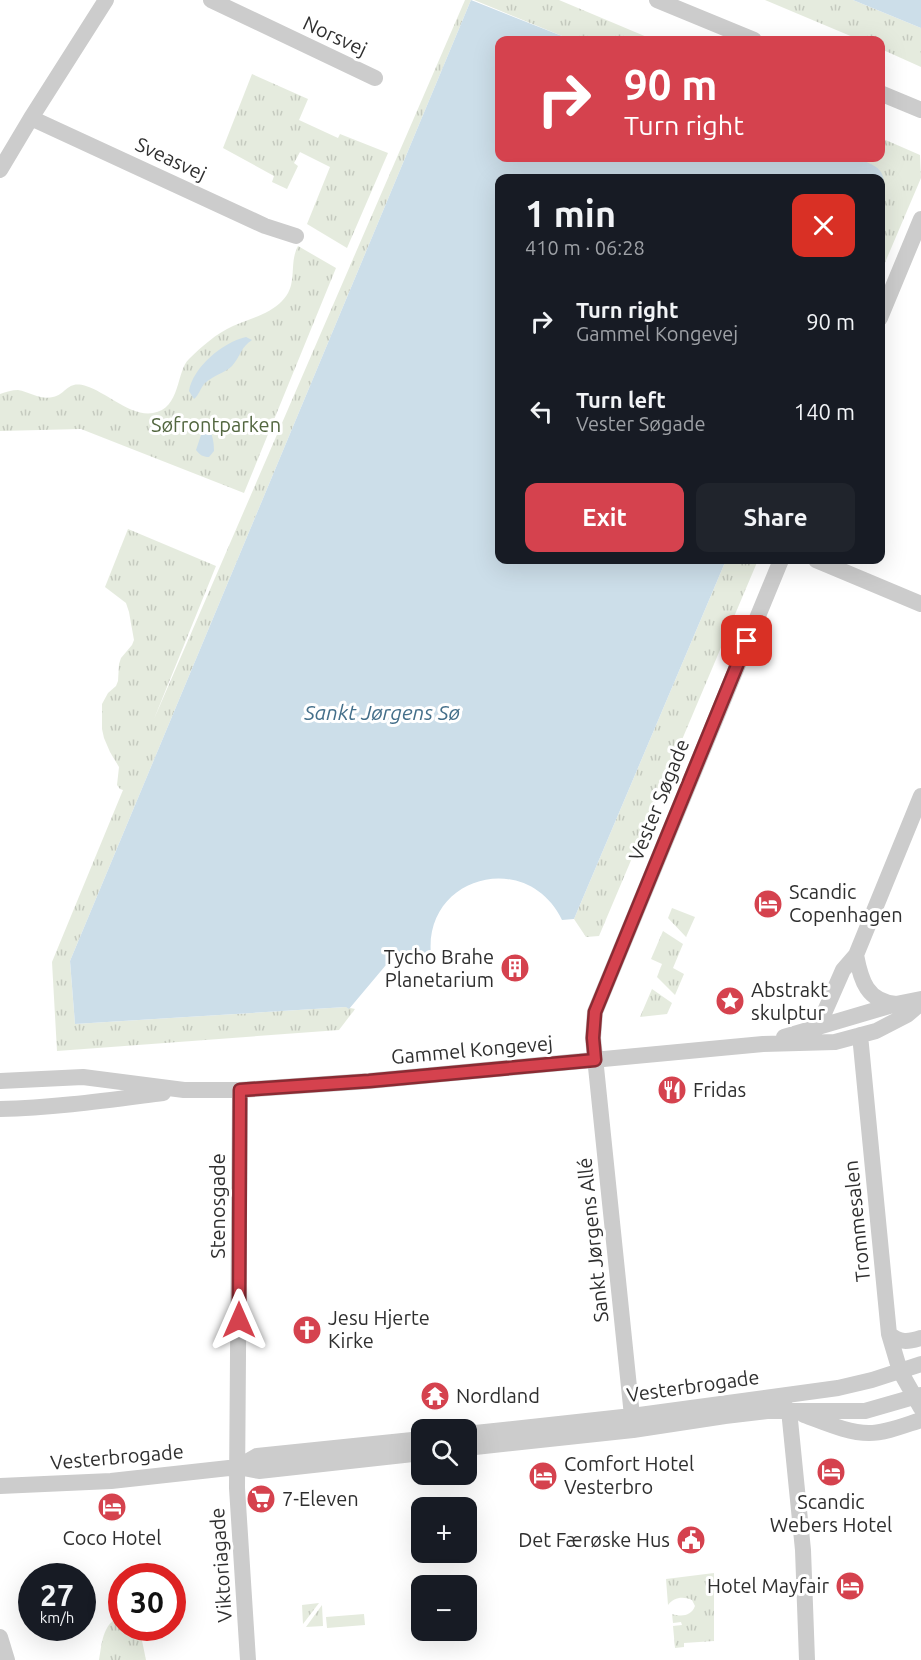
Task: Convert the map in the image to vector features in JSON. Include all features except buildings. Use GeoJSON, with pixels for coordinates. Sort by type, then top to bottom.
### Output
{"type":"FeatureCollection","features":[{"type":"Feature","properties":{"kind":"street","name":"Norsvej"},"geometry":{"type":"LineString","coordinates":[[211,0],[375,78]]}},
{"type":"Feature","properties":{"kind":"street"},"geometry":{"type":"LineString","coordinates":[[657,0],[744,36]]}},
{"type":"Feature","properties":{"kind":"street"},"geometry":{"type":"LineString","coordinates":[[0,170],[101,2]]}},
{"type":"Feature","properties":{"kind":"street"},"geometry":{"type":"LineString","coordinates":[[885,95],[921,110]]}},
{"type":"Feature","properties":{"kind":"street","name":"Sveasvej"},"geometry":{"type":"LineString","coordinates":[[31,118],[265,226],[296,236]]}},
{"type":"Feature","properties":{"kind":"street"},"geometry":{"type":"LineString","coordinates":[[885,306],[921,219]]}},
{"type":"Feature","properties":{"kind":"street","name":"Vester Søgade"},"geometry":{"type":"LineString","coordinates":[[595,1060],[593,1038],[595,1012],[779,564]]}},
{"type":"Feature","properties":{"kind":"street"},"geometry":{"type":"LineString","coordinates":[[826,564],[921,604]]}},
{"type":"Feature","properties":{"kind":"street"},"geometry":{"type":"LineString","coordinates":[[818,1027],[843,970],[856,955],[921,795]]}},
{"type":"Feature","properties":{"kind":"street"},"geometry":{"type":"LineString","coordinates":[[856,955],[861,978],[872,995],[883,1003],[896,1004]]}},
{"type":"Feature","properties":{"kind":"street","name":"Gammel Kongevej"},"geometry":{"type":"LineString","coordinates":[[763,1044],[896,1004],[921,1001]]}},
{"type":"Feature","properties":{"kind":"street","name":"Gammel Kongevej"},"geometry":{"type":"LineString","coordinates":[[0,1081],[83,1077],[184,1090],[240,1090],[369,1081],[763,1044],[835,1042],[876,1031],[907,1016],[921,1001]]}},
{"type":"Feature","properties":{"kind":"street","name":"Trommesalen"},"geometry":{"type":"LineString","coordinates":[[860,1035],[889,1334],[900,1371],[919,1400]]}},
{"type":"Feature","properties":{"kind":"street","name":"Sankt Jørgens Allé"},"geometry":{"type":"LineString","coordinates":[[595,1060],[632,1416]]}},
{"type":"Feature","properties":{"kind":"street","name":"Gammel Kongevej"},"geometry":{"type":"LineString","coordinates":[[0,1109],[77,1104],[184,1090]]}},
{"type":"Feature","properties":{"kind":"street","name":"Stenosgade"},"geometry":{"type":"LineString","coordinates":[[238,1467],[240,1090]]}},
{"type":"Feature","properties":{"kind":"street"},"geometry":{"type":"LineString","coordinates":[[889,1334],[896,1340],[904,1342],[921,1338]]}},
{"type":"Feature","properties":{"kind":"street","name":"Vesterbrogade"},"geometry":{"type":"LineString","coordinates":[[477,1433],[632,1416],[838,1388],[921,1364]]}},
{"type":"Feature","properties":{"kind":"street","name":"Vesterbrogade"},"geometry":{"type":"LineString","coordinates":[[477,1447],[789,1410],[865,1411],[919,1400]]}},
{"type":"Feature","properties":{"kind":"street"},"geometry":{"type":"LineString","coordinates":[[807,1660],[803,1550],[789,1410],[845,1429],[870,1433],[921,1420]]}},
{"type":"Feature","properties":{"kind":"street","name":"Vesterbrogade"},"geometry":{"type":"LineString","coordinates":[[238,1467],[257,1456],[411,1439]]}},
{"type":"Feature","properties":{"kind":"street","name":"Vesterbrogade"},"geometry":{"type":"LineString","coordinates":[[0,1486],[111,1481],[238,1467],[259,1471],[411,1454]]}},
{"type":"Feature","properties":{"kind":"street","name":"Viktoriagade"},"geometry":{"type":"LineString","coordinates":[[238,1467],[237,1488],[248,1660]]}},
{"type":"Feature","properties":{"kind":"street"},"geometry":{"type":"LineString","coordinates":[[0,1637],[7,1660]]}},
{"type":"Feature","properties":{"kind":"green space"},"geometry":{"type":"Polygon","coordinates":[[[465,0],[471,0],[70,961],[75,1024],[346,1007],[355,1009],[339,1030],[57,1051],[52,962],[123,790],[117,785],[119,767],[104,738],[102,704],[108,693],[116,686],[121,658],[134,640],[126,603],[105,587],[128,529],[216,566],[154,719],[465,0]]]}},
{"type":"Feature","properties":{"kind":"green space"},"geometry":{"type":"Polygon","coordinates":[[[474,0],[559,0],[644,36],[562,36],[474,0]]]}},
{"type":"Feature","properties":{"kind":"green space"},"geometry":{"type":"Polygon","coordinates":[[[765,0],[853,0],[921,28],[921,67],[885,51],[885,36],[850,36],[765,0]]]}},
{"type":"Feature","properties":{"kind":"green space"},"geometry":{"type":"Polygon","coordinates":[[[252,74],[308,99],[299,120],[338,138],[340,134],[388,153],[347,248],[307,224],[330,167],[300,152],[294,163],[298,166],[287,189],[272,182],[274,176],[223,148],[252,74]]]}},
{"type":"Feature","properties":{"kind":"green space"},"geometry":{"type":"Polygon","coordinates":[[[885,140],[920,155],[921,178],[885,263],[885,174],[876,174],[861,162],[885,162],[885,140]]]}},
{"type":"Feature","properties":{"kind":"green space","name":"Søfrontparken"},"geometry":{"type":"Polygon","coordinates":[[[298,246],[336,268],[244,493],[81,429],[0,431],[0,394],[14,390],[48,398],[58,395],[71,386],[80,385],[94,389],[136,411],[153,413],[162,410],[169,405],[189,359],[215,336],[265,313],[277,306],[287,295],[292,281],[298,246]]]}},
{"type":"Feature","properties":{"kind":"green space"},"geometry":{"type":"Polygon","coordinates":[[[724,564],[756,564],[599,936],[586,937],[574,919],[724,564]]]}},
{"type":"Feature","properties":{"kind":"green space"},"geometry":{"type":"Polygon","coordinates":[[[672,908],[695,917],[686,937],[668,918],[672,908]]]}},
{"type":"Feature","properties":{"kind":"green space"},"geometry":{"type":"Polygon","coordinates":[[[663,931],[683,944],[673,968],[684,974],[675,995],[657,977],[662,964],[651,959],[663,931]]]}},
{"type":"Feature","properties":{"kind":"green space"},"geometry":{"type":"Polygon","coordinates":[[[652,989],[672,1003],[667,1014],[640,1017],[652,989]]]}},
{"type":"Feature","properties":{"kind":"green space"},"geometry":{"type":"Polygon","coordinates":[[[714,1573],[714,1641],[684,1643],[684,1647],[675,1648],[673,1626],[682,1625],[681,1622],[673,1623],[672,1614],[686,1615],[695,1606],[692,1600],[685,1598],[673,1600],[668,1605],[666,1579],[714,1573]]]}},
{"type":"Feature","properties":{"kind":"green space"},"geometry":{"type":"Polygon","coordinates":[[[319,1603],[303,1624],[302,1605],[319,1603]]]}},
{"type":"Feature","properties":{"kind":"green space"},"geometry":{"type":"Polygon","coordinates":[[[322,1605],[323,1626],[306,1627],[322,1605]]]}},
{"type":"Feature","properties":{"kind":"green space"},"geometry":{"type":"Polygon","coordinates":[[[364,1614],[365,1625],[327,1628],[326,1617],[364,1614]]]}},
{"type":"Feature","properties":{"kind":"green space"},"geometry":{"type":"Polygon","coordinates":[[[108,1627],[108,1641],[142,1641],[146,1660],[99,1660],[108,1627]]]}},
{"type":"Feature","properties":{"kind":"water","name":"Sankt Jørgens Sø"},"geometry":{"type":"Polygon","coordinates":[[[471,0],[562,36],[495,36],[495,162],[866,162],[879,170],[882,174],[495,174],[495,564],[724,564],[574,919],[562,920],[546,898],[526,884],[503,879],[480,881],[460,890],[443,906],[433,928],[431,955],[391,959],[349,1009],[346,1007],[75,1024],[70,961],[471,0]]]}},
{"type":"Feature","properties":{"kind":"water"},"geometry":{"type":"Polygon","coordinates":[[[853,0],[921,0],[921,28],[853,0]]]}},
{"type":"Feature","properties":{"kind":"water"},"geometry":{"type":"Polygon","coordinates":[[[246,337],[252,340],[245,346],[232,366],[204,384],[194,399],[189,391],[196,373],[219,350],[246,337]]]}},
{"type":"Feature","properties":{"kind":"water"},"geometry":{"type":"Polygon","coordinates":[[[202,422],[208,427],[213,439],[214,451],[209,457],[205,457],[196,450],[202,422]]]}},
{"type":"Feature","properties":{"kind":"place","name":"Scandic Copenhagen"},"geometry":{"type":"Point","coordinates":[768,904]}},
{"type":"Feature","properties":{"kind":"place","name":"Tycho Brahe Planetarium"},"geometry":{"type":"Point","coordinates":[515,968]}},
{"type":"Feature","properties":{"kind":"place","name":"Abstrakt skulptur"},"geometry":{"type":"Point","coordinates":[730,1001]}},
{"type":"Feature","properties":{"kind":"place","name":"Fridas"},"geometry":{"type":"Point","coordinates":[672,1090]}},
{"type":"Feature","properties":{"kind":"place","name":"Jesu Hjerte Kirke"},"geometry":{"type":"Point","coordinates":[307,1330]}},
{"type":"Feature","properties":{"kind":"place","name":"Nordland"},"geometry":{"type":"Point","coordinates":[435,1396]}},
{"type":"Feature","properties":{"kind":"place","name":"Scandic Webers Hotel"},"geometry":{"type":"Point","coordinates":[831,1472]}},
{"type":"Feature","properties":{"kind":"place","name":"Comfort Hotel Vesterbro"},"geometry":{"type":"Point","coordinates":[543,1476]}},
{"type":"Feature","properties":{"kind":"place","name":"7-Eleven"},"geometry":{"type":"Point","coordinates":[261,1499]}},
{"type":"Feature","properties":{"kind":"place","name":"Coco Hotel"},"geometry":{"type":"Point","coordinates":[112,1507]}},
{"type":"Feature","properties":{"kind":"place","name":"Det Færøske Hus"},"geometry":{"type":"Point","coordinates":[691,1540]}},
{"type":"Feature","properties":{"kind":"place","name":"Hotel Mayfair"},"geometry":{"type":"Point","coordinates":[850,1586]}},
{"type":"Feature","properties":{"kind":"route"},"geometry":{"type":"LineString","coordinates":[[239,1320],[240,1090],[369,1081],[595,1060],[593,1038],[595,1012],[747,641]]}}]}
